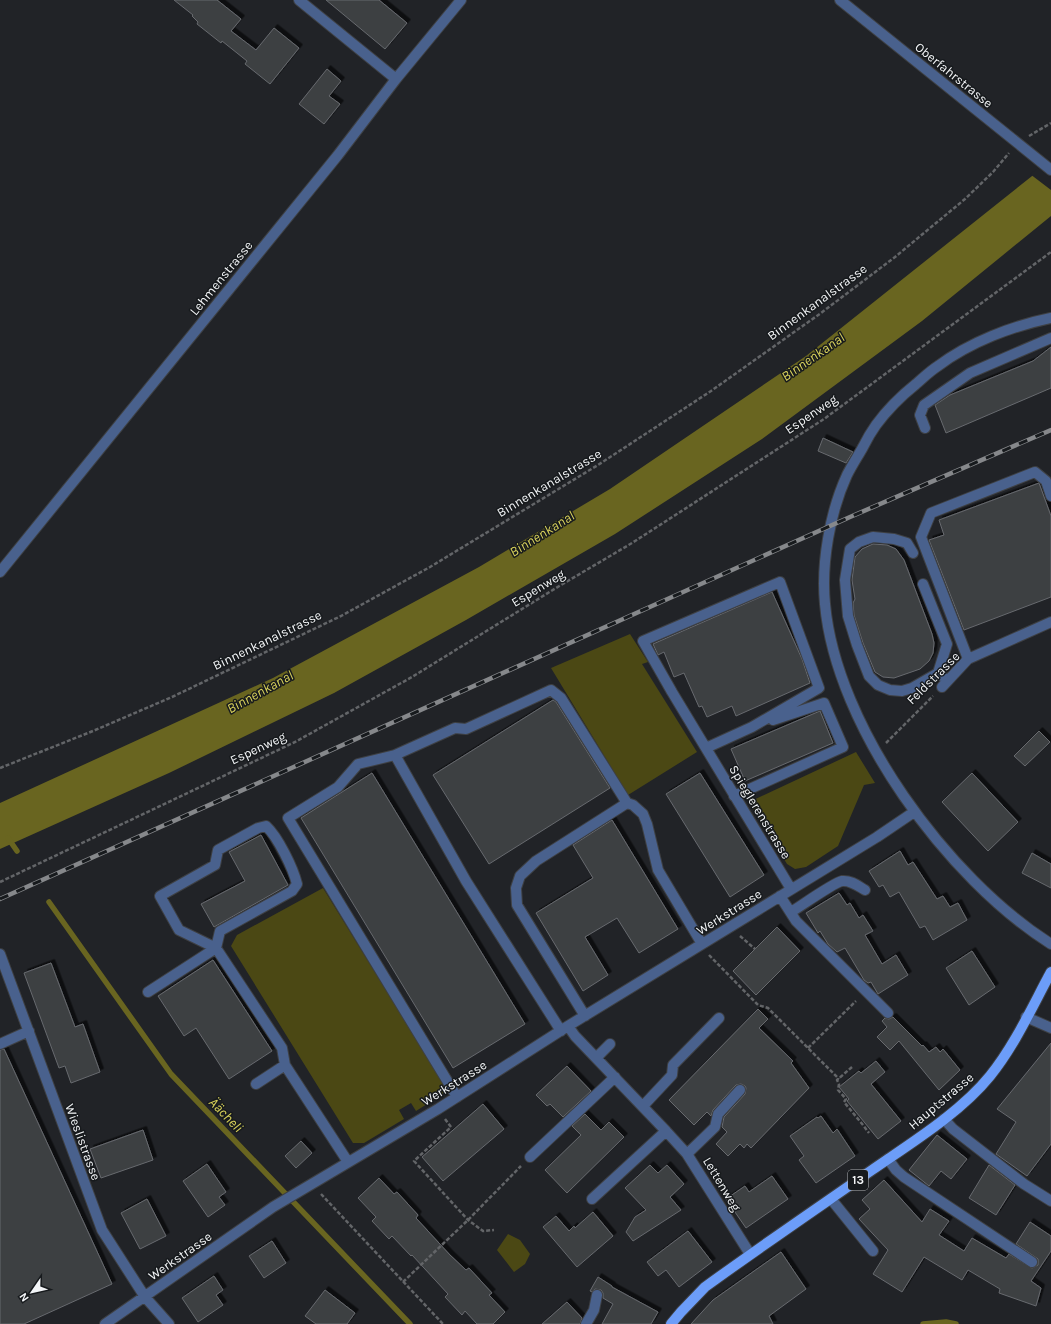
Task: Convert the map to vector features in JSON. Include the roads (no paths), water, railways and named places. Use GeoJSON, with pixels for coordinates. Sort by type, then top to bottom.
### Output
{"type":"FeatureCollection","features":[{"type":"Feature","properties":{"kind":"main road","name":"Hauptstrasse"},"geometry":{"type":"LineString","coordinates":[[671,1324],[680,1312],[705,1287],[944,1119],[966,1100],[990,1076],[1014,1040],[1051,972]]}},
{"type":"Feature","properties":{"kind":"street"},"geometry":{"type":"LineString","coordinates":[[299,0],[396,79]]}},
{"type":"Feature","properties":{"kind":"street","name":"Lehmenstrasse"},"geometry":{"type":"LineString","coordinates":[[0,572],[333,161],[396,79],[461,0]]}},
{"type":"Feature","properties":{"kind":"street","name":"Oberfahrstrasse"},"geometry":{"type":"LineString","coordinates":[[840,0],[1051,170]]}},
{"type":"Feature","properties":{"kind":"street"},"geometry":{"type":"LineString","coordinates":[[1051,318],[1004,332],[970,346],[939,365],[899,398],[875,426],[847,476],[833,516],[826,559],[825,603],[829,634],[837,666],[854,707],[875,750],[914,812],[943,847],[1004,910],[1035,934],[1051,944]]}},
{"type":"Feature","properties":{"kind":"street"},"geometry":{"type":"LineString","coordinates":[[925,428],[920,416],[924,405],[970,373],[1051,338]]}},
{"type":"Feature","properties":{"kind":"street"},"geometry":{"type":"LineString","coordinates":[[968,659],[921,537],[931,513],[1035,472],[1046,481],[1051,496]]}},
{"type":"Feature","properties":{"kind":"street"},"geometry":{"type":"LineString","coordinates":[[913,553],[907,543],[894,538],[873,537],[859,542],[850,549],[845,580],[848,616],[856,645],[869,676],[878,685],[890,690],[902,691],[912,688],[938,673],[947,644],[923,584]]}},
{"type":"Feature","properties":{"kind":"street","name":"Spieglerenstrasse"},"geometry":{"type":"LineString","coordinates":[[752,726],[819,688],[780,582],[643,641],[734,796],[791,889]]}},
{"type":"Feature","properties":{"kind":"street","name":"Feldstrasse"},"geometry":{"type":"LineString","coordinates":[[938,673],[945,684],[968,659],[1051,622]]}},
{"type":"Feature","properties":{"kind":"street"},"geometry":{"type":"LineString","coordinates":[[457,1097],[288,818],[338,787],[358,764],[395,755],[455,728],[466,729],[551,690],[561,698],[627,803],[633,805],[643,814],[647,824],[658,870],[702,944]]}},
{"type":"Feature","properties":{"kind":"street"},"geometry":{"type":"LineString","coordinates":[[706,748],[752,726],[824,703],[843,747],[734,796]]}},
{"type":"Feature","properties":{"kind":"street","name":"Lettenweg"},"geometry":{"type":"LineString","coordinates":[[395,755],[466,881],[564,1028],[575,1036],[615,1076],[687,1154],[750,1254]]}},
{"type":"Feature","properties":{"kind":"street"},"geometry":{"type":"LineString","coordinates":[[585,1016],[517,905],[516,888],[520,876],[536,861],[627,803]]}},
{"type":"Feature","properties":{"kind":"street","name":"Werkstrasse"},"geometry":{"type":"LineString","coordinates":[[105,1324],[273,1207],[457,1097],[564,1028],[877,837],[914,812]]}},
{"type":"Feature","properties":{"kind":"street"},"geometry":{"type":"LineString","coordinates":[[148,992],[216,948],[220,931],[292,891],[298,884],[295,873],[272,832],[266,826],[258,828],[218,850],[215,865],[160,896],[179,930],[216,948],[282,1048],[285,1065],[348,1162]]}},
{"type":"Feature","properties":{"kind":"street"},"geometry":{"type":"LineString","coordinates":[[791,912],[833,885],[842,881],[852,882],[865,890]]}},
{"type":"Feature","properties":{"kind":"street","name":"Werkstrasse"},"geometry":{"type":"LineString","coordinates":[[780,896],[796,920],[888,1013]]}},
{"type":"Feature","properties":{"kind":"street"},"geometry":{"type":"LineString","coordinates":[[678,905],[687,899]]}},
{"type":"Feature","properties":{"kind":"street","name":"Wieslistrasse"},"geometry":{"type":"LineString","coordinates":[[0,954],[102,1230],[145,1297],[169,1324]]}},
{"type":"Feature","properties":{"kind":"street"},"geometry":{"type":"LineString","coordinates":[[1026,1017],[1051,1028]]}},
{"type":"Feature","properties":{"kind":"street"},"geometry":{"type":"LineString","coordinates":[[643,1106],[672,1075],[673,1065],[719,1018]]}},
{"type":"Feature","properties":{"kind":"street"},"geometry":{"type":"LineString","coordinates":[[0,1044],[29,1031]]}},
{"type":"Feature","properties":{"kind":"street"},"geometry":{"type":"LineString","coordinates":[[596,1058],[610,1044]]}},
{"type":"Feature","properties":{"kind":"street"},"geometry":{"type":"LineString","coordinates":[[256,1084],[285,1065]]}},
{"type":"Feature","properties":{"kind":"street"},"geometry":{"type":"LineString","coordinates":[[530,1157],[615,1076]]}},
{"type":"Feature","properties":{"kind":"street"},"geometry":{"type":"LineString","coordinates":[[687,1154],[714,1127],[718,1114],[740,1090]]}},
{"type":"Feature","properties":{"kind":"street"},"geometry":{"type":"LineString","coordinates":[[944,1119],[952,1129],[1024,1184],[1051,1201]]}},
{"type":"Feature","properties":{"kind":"street"},"geometry":{"type":"LineString","coordinates":[[592,1199],[666,1131]]}},
{"type":"Feature","properties":{"kind":"street"},"geometry":{"type":"LineString","coordinates":[[888,1159],[896,1170],[904,1177],[1032,1262]]}},
{"type":"Feature","properties":{"kind":"street"},"geometry":{"type":"LineString","coordinates":[[831,1199],[873,1251]]}},
{"type":"Feature","properties":{"kind":"street"},"geometry":{"type":"LineString","coordinates":[[586,1324],[594,1310],[597,1295]]}},
{"type":"Feature","properties":{"kind":"water","name":"Binnenkanal"},"geometry":{"type":"Polygon","coordinates":[[[1051,161],[1051,216],[922,321],[762,439],[615,534],[466,620],[334,693],[169,773],[0,849],[0,803],[273,678],[479,567],[610,489],[806,356],[1051,161]]]}},
{"type":"Feature","properties":{"kind":"waterway","name":"Äächeli"},"geometry":{"type":"LineString","coordinates":[[8,838],[17,851]]}},
{"type":"Feature","properties":{"kind":"waterway","name":"Äächeli"},"geometry":{"type":"LineString","coordinates":[[49,902],[171,1074],[410,1324]]}},
{"type":"Feature","properties":{"kind":"waterway","name":"Äächeli"},"geometry":{"type":"LineString","coordinates":[[923,1324],[946,1322],[956,1324]]}},
{"type":"Feature","properties":{"kind":"railway"},"geometry":{"type":"LineString","coordinates":[[0,899],[850,517],[1051,430]]}}]}
